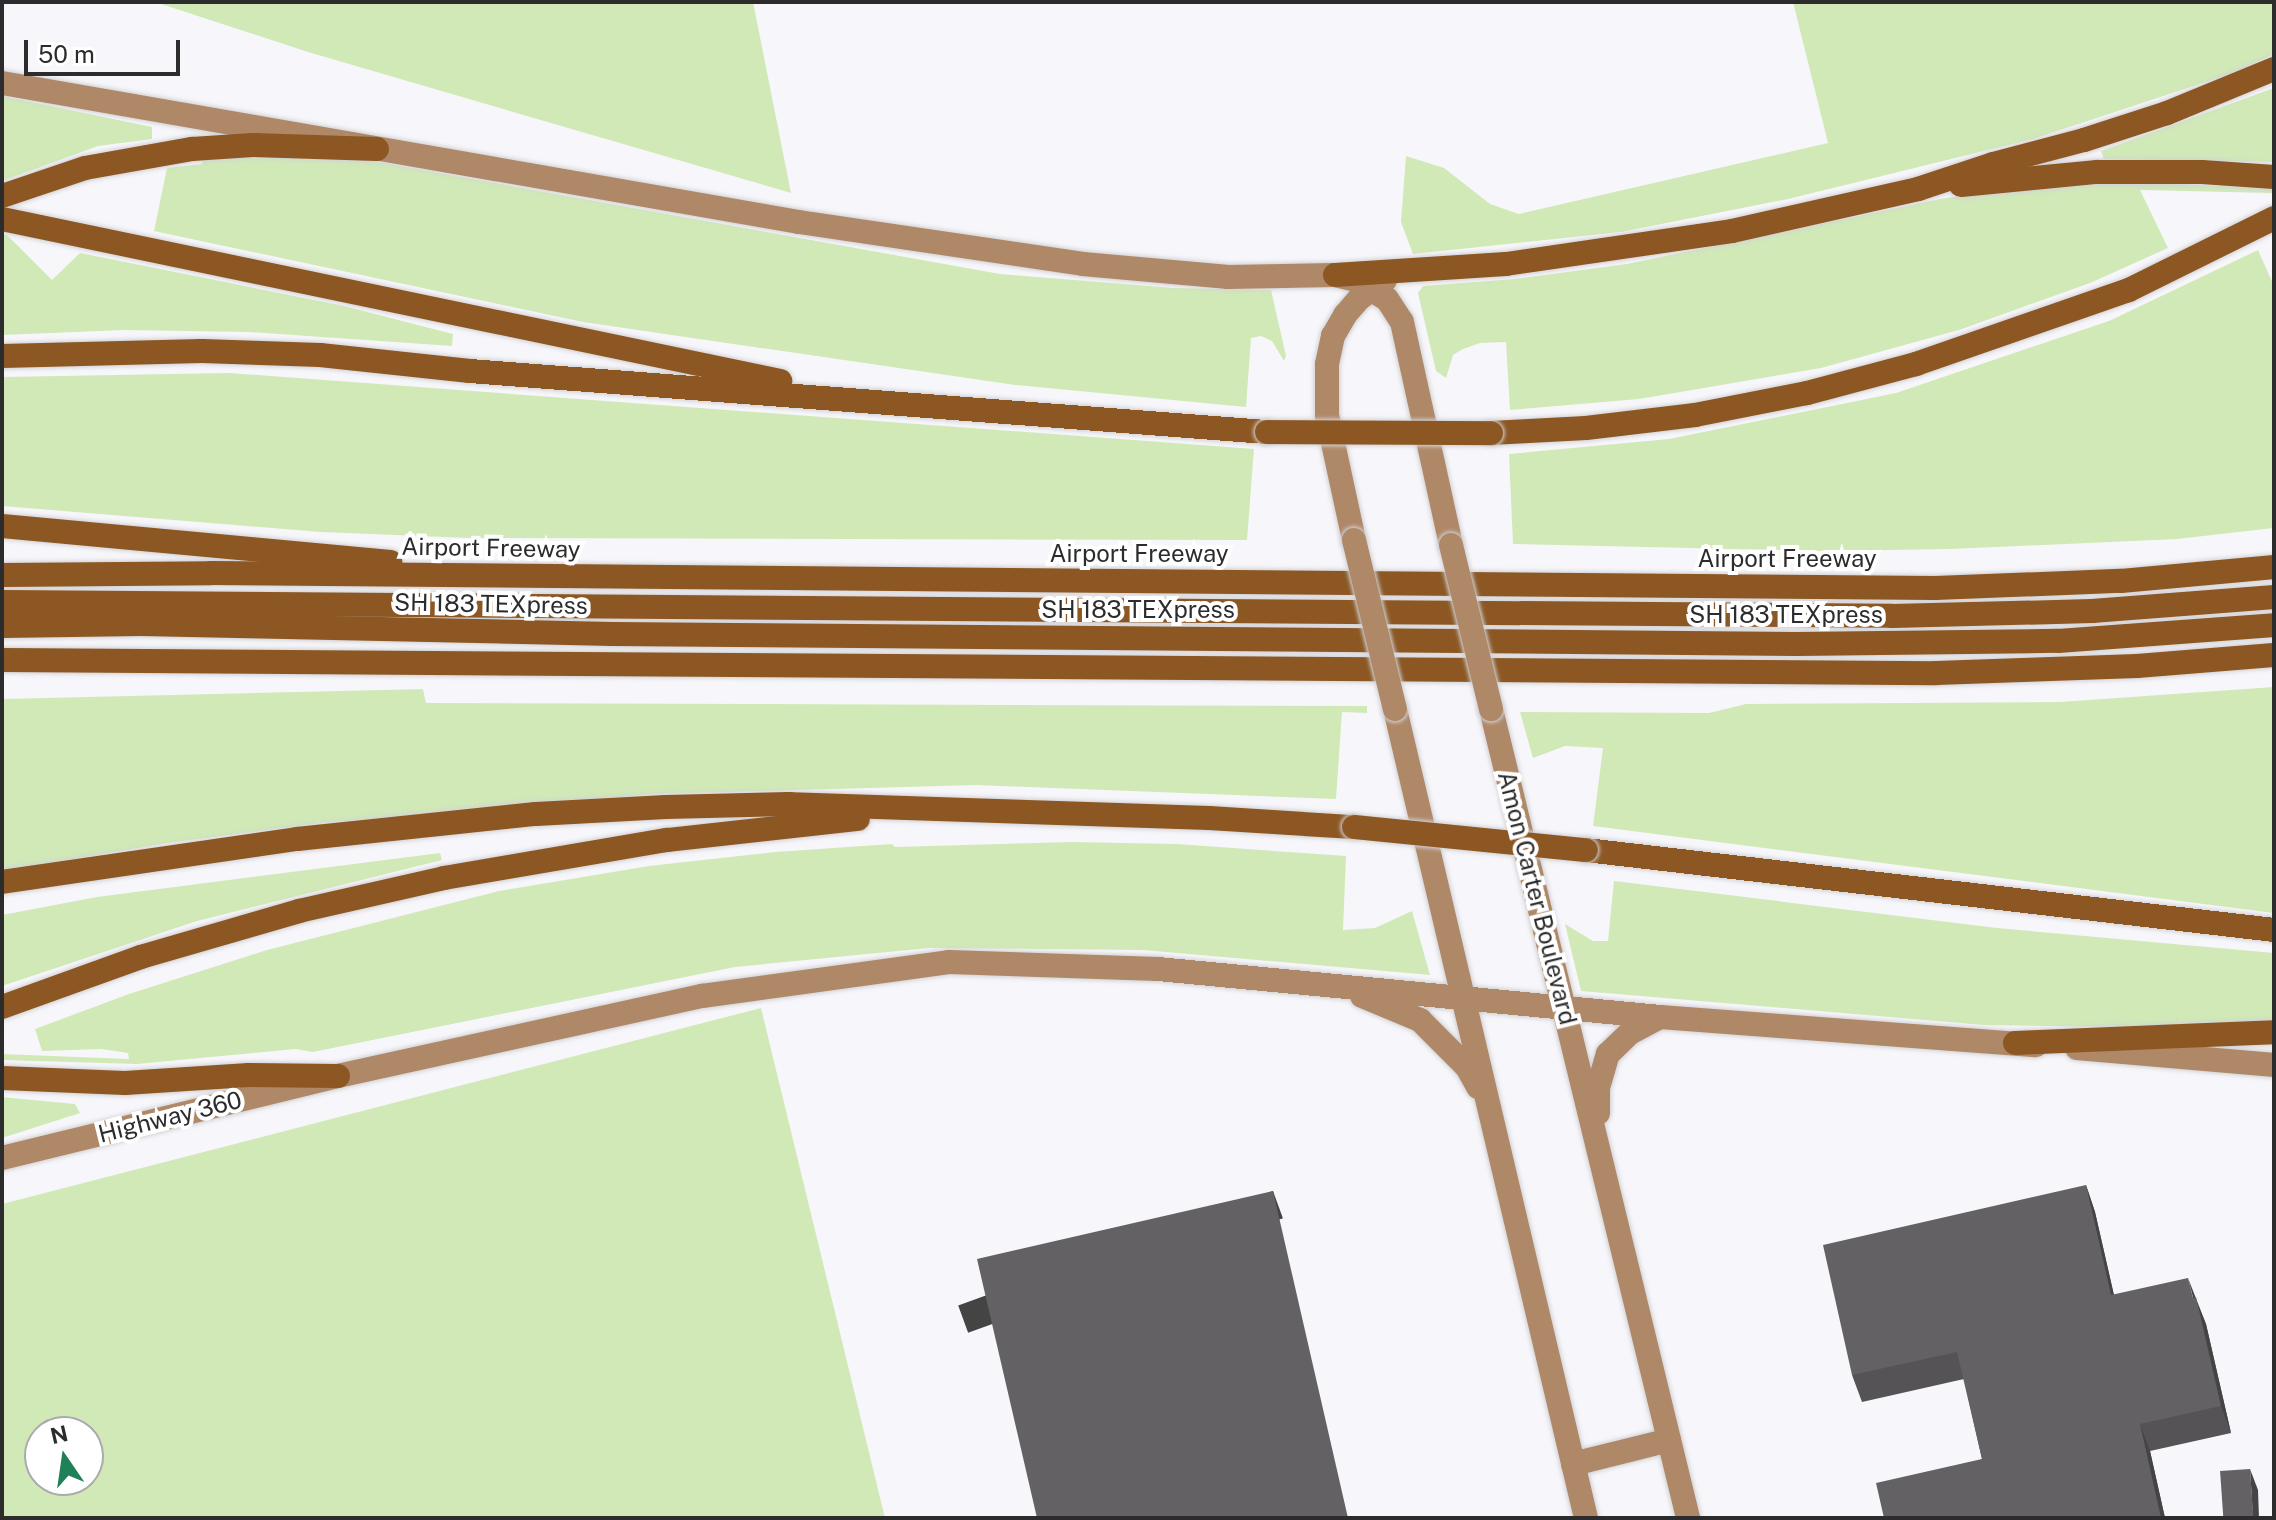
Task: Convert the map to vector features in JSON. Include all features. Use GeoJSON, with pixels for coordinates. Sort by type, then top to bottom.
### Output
{"type":"FeatureCollection","features":[{"type":"Feature","properties":{"kind":"highway"},"geometry":{"type":"LineString","coordinates":[[1335,275],[1506,264],[1732,231],[1918,189],[2153,117],[2274,69]]}},
{"type":"Feature","properties":{"kind":"highway"},"geometry":{"type":"LineString","coordinates":[[2,196],[85,168],[192,149],[253,145],[377,149]]}},
{"type":"Feature","properties":{"kind":"highway"},"geometry":{"type":"LineString","coordinates":[[1918,189],[2097,172],[2202,172],[2274,177]]}},
{"type":"Feature","properties":{"kind":"highway"},"geometry":{"type":"LineString","coordinates":[[2,356],[202,351],[320,355],[470,371],[1267,432],[1491,433],[1632,423],[1807,393],[1916,364],[2028,328],[2129,290],[2274,218]]}},
{"type":"Feature","properties":{"kind":"highway"},"geometry":{"type":"LineString","coordinates":[[2,219],[687,360],[852,398]]}},
{"type":"Feature","properties":{"kind":"highway"},"geometry":{"type":"LineString","coordinates":[[2,526],[532,577]]}},
{"type":"Feature","properties":{"kind":"highway","name":"Airport Freeway"},"geometry":{"type":"LineString","coordinates":[[2,575],[1935,588],[2121,581],[2274,567]]}},
{"type":"Feature","properties":{"kind":"highway","name":"SH 183 TEXpress"},"geometry":{"type":"LineString","coordinates":[[2,602],[1892,616],[2092,611],[2274,597]]}},
{"type":"Feature","properties":{"kind":"highway","name":"SH 183 TEXpress"},"geometry":{"type":"LineString","coordinates":[[2,626],[141,624],[613,634],[1796,644],[2058,641],[2274,625]]}},
{"type":"Feature","properties":{"kind":"highway"},"geometry":{"type":"LineString","coordinates":[[2,660],[1936,673],[2137,666],[2274,655]]}},
{"type":"Feature","properties":{"kind":"highway"},"geometry":{"type":"LineString","coordinates":[[2,882],[166,855],[536,814],[789,804],[1068,812],[1354,827],[1586,850],[2274,930]]}},
{"type":"Feature","properties":{"kind":"highway"},"geometry":{"type":"LineString","coordinates":[[2,1007],[141,957],[299,911],[444,878],[667,840],[791,824],[927,815],[1068,812]]}},
{"type":"Feature","properties":{"kind":"highway"},"geometry":{"type":"LineString","coordinates":[[2015,1043],[2274,1032]]}},
{"type":"Feature","properties":{"kind":"highway"},"geometry":{"type":"LineString","coordinates":[[2,1078],[125,1083],[249,1075],[338,1076]]}},
{"type":"Feature","properties":{"kind":"main road"},"geometry":{"type":"LineString","coordinates":[[2,83],[799,222],[1083,264],[1228,277],[1335,275]]}},
{"type":"Feature","properties":{"kind":"main road"},"geometry":{"type":"LineString","coordinates":[[1401,272],[1372,288],[1352,307],[1333,336],[1325,379],[1327,415],[1586,1518]]}},
{"type":"Feature","properties":{"kind":"main road","name":"Amon Carter Boulevard"},"geometry":{"type":"LineString","coordinates":[[1335,275],[1372,288],[1393,305],[1405,332],[1451,545],[1688,1518]]}},
{"type":"Feature","properties":{"kind":"main road"},"geometry":{"type":"LineString","coordinates":[[338,1076],[702,996],[949,962],[1158,969],[1660,1017],[2274,1065]]}},
{"type":"Feature","properties":{"kind":"main road"},"geometry":{"type":"LineString","coordinates":[[1338,986],[1420,1020],[1445,1041],[1467,1067],[1491,1117]]}},
{"type":"Feature","properties":{"kind":"main road"},"geometry":{"type":"LineString","coordinates":[[1599,1147],[1598,1088],[1608,1054],[1630,1033],[1660,1017]]}},
{"type":"Feature","properties":{"kind":"main road","name":"Highway 360"},"geometry":{"type":"LineString","coordinates":[[2,1158],[338,1076]]}},
{"type":"Feature","properties":{"kind":"main road"},"geometry":{"type":"LineString","coordinates":[[1573,1464],[1669,1440]]}},
{"type":"Feature","properties":{"kind":"green space"},"geometry":{"type":"Polygon","coordinates":[[[155,2],[753,2],[791,193],[308,52],[155,2]]]}},
{"type":"Feature","properties":{"kind":"green space"},"geometry":{"type":"Polygon","coordinates":[[[1793,2],[2274,2],[2274,54],[2230,74],[2033,139],[1788,199],[1621,232],[1413,254],[1401,222],[1406,156],[1444,168],[1490,204],[1519,214],[1828,143],[1793,2]]]}},
{"type":"Feature","properties":{"kind":"green space"},"geometry":{"type":"Polygon","coordinates":[[[2274,88],[2274,162],[2104,159],[2101,151],[2274,88]]]}},
{"type":"Feature","properties":{"kind":"green space"},"geometry":{"type":"Polygon","coordinates":[[[2,96],[152,127],[152,139],[98,146],[2,181],[2,96]]]}},
{"type":"Feature","properties":{"kind":"green space"},"geometry":{"type":"Polygon","coordinates":[[[263,154],[367,160],[1000,274],[1173,288],[1271,290],[1286,356],[1284,361],[1272,341],[1261,336],[1251,338],[1246,407],[1015,385],[583,322],[154,231],[167,168],[202,164],[203,157],[263,154]]]}},
{"type":"Feature","properties":{"kind":"green space"},"geometry":{"type":"Polygon","coordinates":[[[2098,181],[2274,188],[2274,193],[2140,190],[2168,248],[2090,283],[1959,330],[1821,368],[1639,399],[1510,410],[1506,342],[1480,343],[1453,355],[1446,378],[1436,371],[1418,293],[1423,286],[1515,279],[1627,264],[1940,199],[2010,188],[2098,181]]]}},
{"type":"Feature","properties":{"kind":"green space"},"geometry":{"type":"Polygon","coordinates":[[[2,234],[7,235],[52,280],[80,253],[344,306],[453,334],[452,346],[249,332],[123,330],[2,335],[2,234]]]}},
{"type":"Feature","properties":{"kind":"green space"},"geometry":{"type":"Polygon","coordinates":[[[2258,250],[2274,286],[2274,528],[2177,539],[1951,549],[1825,551],[1513,544],[1509,454],[1669,439],[1896,393],[2109,321],[2258,250]]]}},
{"type":"Feature","properties":{"kind":"green space"},"geometry":{"type":"Polygon","coordinates":[[[229,373],[1254,449],[1247,540],[469,538],[321,532],[2,506],[2,377],[229,373]]]}},
{"type":"Feature","properties":{"kind":"green space"},"geometry":{"type":"Polygon","coordinates":[[[2274,687],[2274,913],[1593,826],[1603,748],[1565,746],[1533,758],[1520,712],[1709,713],[1746,704],[2060,702],[2274,687]]]}},
{"type":"Feature","properties":{"kind":"green space"},"geometry":{"type":"Polygon","coordinates":[[[423,689],[426,703],[1367,706],[1367,713],[1342,712],[1336,799],[976,785],[655,794],[321,823],[168,843],[2,871],[2,699],[423,689]]]}},
{"type":"Feature","properties":{"kind":"green space"},"geometry":{"type":"Polygon","coordinates":[[[1072,842],[1176,844],[1346,856],[1343,930],[1375,928],[1412,911],[1430,975],[1143,950],[929,948],[735,967],[313,1052],[295,1049],[137,1064],[2,1060],[2,1054],[129,1059],[128,1053],[101,1049],[42,1051],[35,1029],[129,994],[267,950],[499,891],[649,866],[775,852],[892,844],[895,847],[1072,842]]]}},
{"type":"Feature","properties":{"kind":"green space"},"geometry":{"type":"Polygon","coordinates":[[[440,853],[442,860],[197,921],[2,986],[2,915],[97,897],[440,853]]]}},
{"type":"Feature","properties":{"kind":"green space"},"geometry":{"type":"Polygon","coordinates":[[[1614,881],[1997,928],[2274,953],[2274,1024],[2164,1028],[1984,1025],[1581,991],[1565,924],[1593,941],[1608,941],[1614,881]]]}},
{"type":"Feature","properties":{"kind":"green space"},"geometry":{"type":"Polygon","coordinates":[[[761,1008],[885,1518],[2,1518],[2,1204],[761,1008]]]}},
{"type":"Feature","properties":{"kind":"green space"},"geometry":{"type":"Polygon","coordinates":[[[2,1097],[75,1104],[80,1113],[2,1138],[2,1097]]]}},
{"type":"Feature","properties":{"kind":"building"},"geometry":{"type":"Polygon","coordinates":[[[2086,1185],[2111,1295],[2188,1278],[2193,1298],[2196,1297],[2221,1406],[2140,1424],[2161,1518],[1884,1518],[1876,1483],[1982,1459],[1957,1352],[1852,1375],[1823,1245],[2086,1185]]]}},
{"type":"Feature","properties":{"kind":"building"},"geometry":{"type":"Polygon","coordinates":[[[1273,1191],[1348,1518],[1037,1518],[977,1259],[1273,1191]]]}},
{"type":"Feature","properties":{"kind":"building"},"geometry":{"type":"Polygon","coordinates":[[[2250,1469],[2253,1518],[2223,1518],[2220,1471],[2250,1469]]]}}]}
